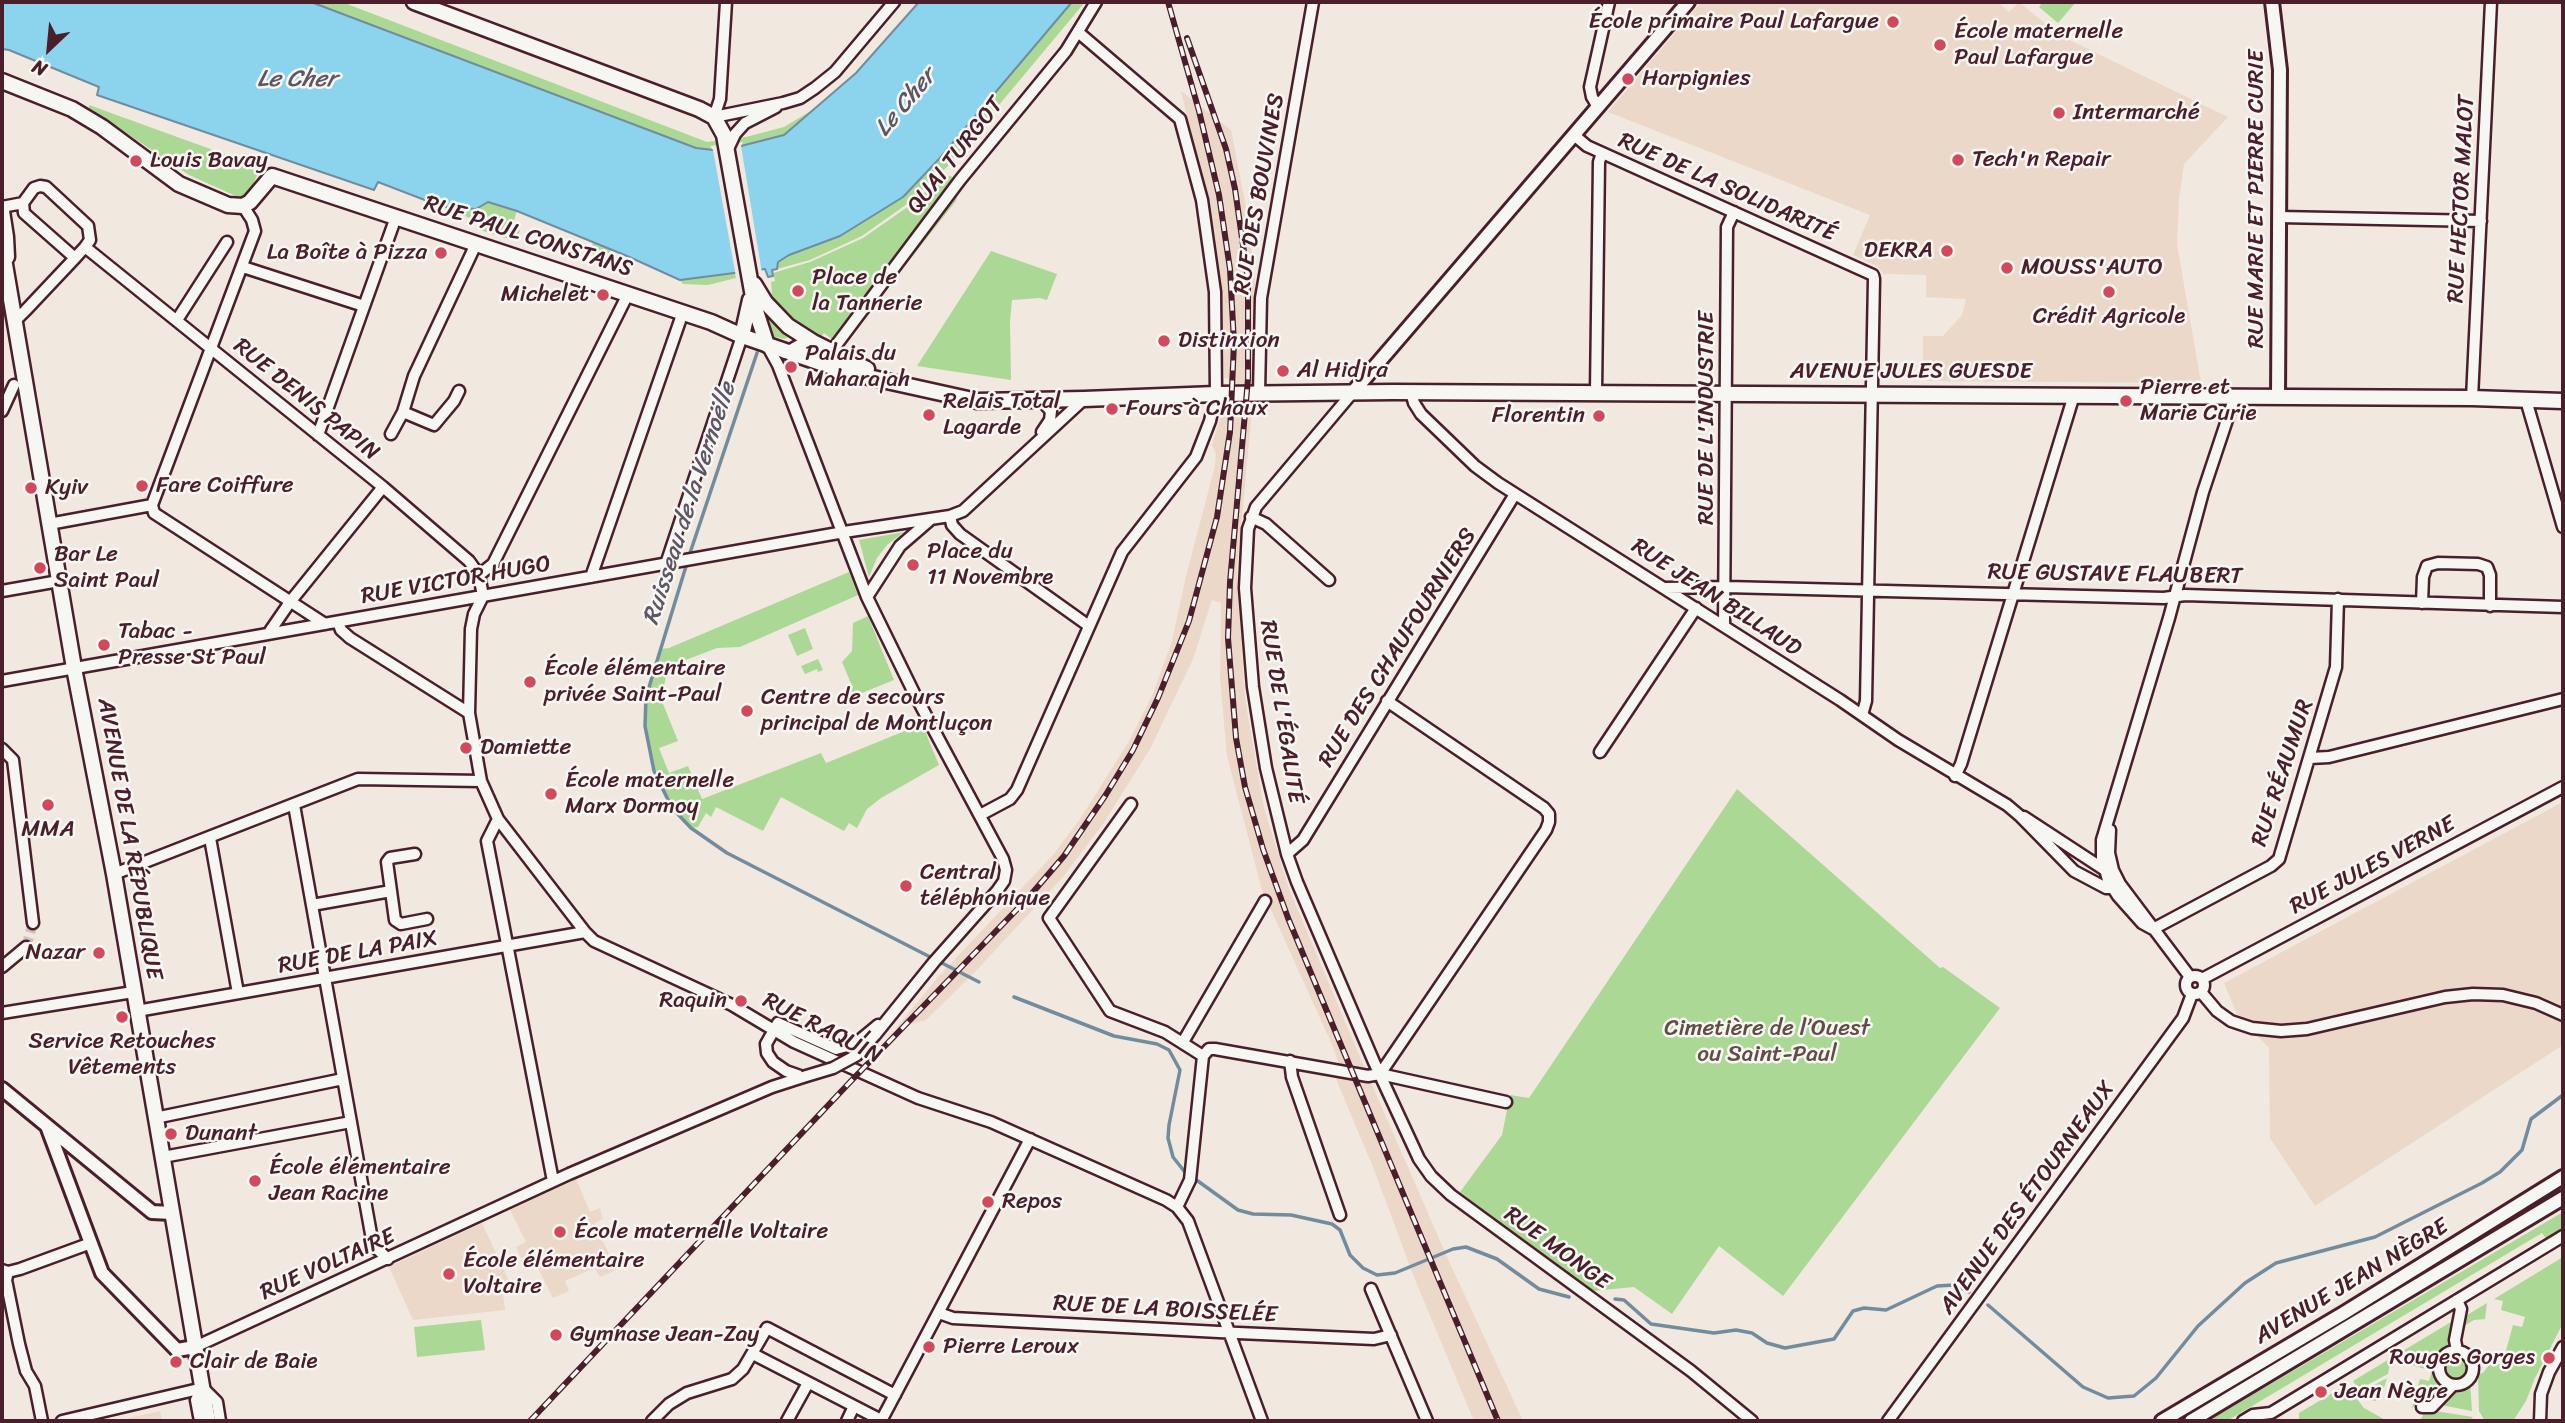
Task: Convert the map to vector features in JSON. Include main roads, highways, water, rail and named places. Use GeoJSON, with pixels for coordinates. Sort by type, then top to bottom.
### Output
{"type":"FeatureCollection","features":[{"type":"Feature","properties":{"kind":"main road"},"geometry":{"type":"LineString","coordinates":[[414,2],[699,109],[714,117],[729,134],[727,152],[753,285],[751,313],[742,336]]}},
{"type":"Feature","properties":{"kind":"main road"},"geometry":{"type":"LineString","coordinates":[[1353,392],[1688,2]]}},
{"type":"Feature","properties":{"kind":"main road","name":"RUE MARIE ET PIERRE CURIE"},"geometry":{"type":"LineString","coordinates":[[2272,2],[2280,71],[2278,396]]}},
{"type":"Feature","properties":{"kind":"main road","name":"RUE PAUL CONSTANS"},"geometry":{"type":"LineString","coordinates":[[2,81],[72,108],[179,184],[228,205],[243,206],[250,202],[272,176],[682,312],[767,345],[853,373],[897,383]]}},
{"type":"Feature","properties":{"kind":"main road","name":"AVENUE DE LA RÉPUBLIQUE"},"geometry":{"type":"LineString","coordinates":[[2,212],[20,385],[49,524],[114,874],[208,1421]]}},
{"type":"Feature","properties":{"kind":"main road","name":"AVENUE DE LA RÉPUBLIQUE"},"geometry":{"type":"LineString","coordinates":[[2,247],[7,265]]}},
{"type":"Feature","properties":{"kind":"main road"},"geometry":{"type":"LineString","coordinates":[[753,285],[778,317],[813,342],[897,383]]}},
{"type":"Feature","properties":{"kind":"main road"},"geometry":{"type":"LineString","coordinates":[[710,322],[729,323],[742,320],[751,313]]}},
{"type":"Feature","properties":{"kind":"main road"},"geometry":{"type":"LineString","coordinates":[[751,313],[767,345]]}},
{"type":"Feature","properties":{"kind":"main road","name":"AVENUE JULES GUESDE"},"geometry":{"type":"LineString","coordinates":[[897,383],[977,401],[1353,392],[2278,396],[2563,401]]}},
{"type":"Feature","properties":{"kind":"main road"},"geometry":{"type":"LineString","coordinates":[[2,1089],[152,1212],[172,1213]]}},
{"type":"Feature","properties":{"kind":"main road"},"geometry":{"type":"LineString","coordinates":[[47,1126],[102,1273],[177,1350],[195,1347]]}},
{"type":"Feature","properties":{"kind":"main road","name":"AVENUE JEAN NÈGRE"},"geometry":{"type":"LineString","coordinates":[[2162,1421],[2344,1313],[2563,1177]]}},
{"type":"Feature","properties":{"kind":"main road","name":"AVENUE JEAN NÈGRE"},"geometry":{"type":"LineString","coordinates":[[2191,1421],[2563,1198]]}},
{"type":"Feature","properties":{"kind":"water","name":"Le Cher"},"geometry":{"type":"Polygon","coordinates":[[[2,2],[311,2],[696,148],[713,150],[784,135],[856,73],[919,2],[1072,2],[939,159],[903,197],[840,236],[789,255],[778,262],[777,269],[772,270],[773,276],[768,277],[765,269],[680,280],[517,211],[488,202],[476,209],[443,207],[378,182],[374,190],[97,95],[99,87],[2,49],[2,2]]]}},
{"type":"Feature","properties":{"kind":"waterway","name":"Ruisseau de la Vernoëlle"},"geometry":{"type":"LineString","coordinates":[[689,556],[757,353]]}},
{"type":"Feature","properties":{"kind":"waterway","name":"Ruisseau de la Vernoëlle"},"geometry":{"type":"LineString","coordinates":[[687,563],[646,697],[645,726],[654,771],[672,808],[691,828],[727,853],[979,982]]}},
{"type":"Feature","properties":{"kind":"waterway","name":"Ruisseau de la Vernoëlle"},"geometry":{"type":"LineString","coordinates":[[1014,997],[1114,1036],[1157,1044],[1169,1050],[1180,1070],[1169,1125],[1168,1138],[1173,1157],[1184,1171],[1238,1210],[1253,1214],[1291,1215],[1332,1224],[1340,1230],[1350,1255],[1363,1268],[1377,1275],[1395,1273],[1453,1249],[1466,1247],[1497,1259],[1539,1289],[1569,1297]]}},
{"type":"Feature","properties":{"kind":"waterway","name":"Ruisseau de la Vernoëlle"},"geometry":{"type":"LineString","coordinates":[[1988,1305],[2083,1387],[2108,1398],[2134,1396],[2156,1378],[2198,1326],[2245,1283],[2276,1263],[2375,1237],[2482,1183],[2500,1172],[2522,1150],[2531,1119],[2563,1095]]}},
{"type":"Feature","properties":{"kind":"waterway","name":"Ruisseau de la Vernoëlle"},"geometry":{"type":"LineString","coordinates":[[1615,1299],[1624,1300],[1651,1324],[1714,1333],[1736,1330],[1752,1333],[1767,1343],[1785,1348],[1834,1339],[1853,1311],[1864,1308],[1886,1310],[1937,1286],[1954,1285],[1969,1292]]}},
{"type":"Feature","properties":{"kind":"tunnel"},"geometry":{"type":"LineString","coordinates":[[26,947],[33,923]]}},
{"type":"Feature","properties":{"kind":"railway"},"geometry":{"type":"LineString","coordinates":[[530,1421],[1028,898],[1064,856],[1105,796],[1133,750],[1158,698],[1189,621],[1217,517],[1230,432],[1234,343],[1230,269],[1219,195],[1199,111],[1168,2]]}},
{"type":"Feature","properties":{"kind":"railway"},"geometry":{"type":"LineString","coordinates":[[1187,38],[1226,149],[1235,189],[1248,280],[1248,379],[1230,582],[1228,638],[1236,738],[1245,787],[1263,849],[1288,918],[1498,1421]]}},
{"type":"Feature","properties":{"kind":"place","name":"École primaire Paul Lafargue"},"geometry":{"type":"Point","coordinates":[1893,22]}},
{"type":"Feature","properties":{"kind":"place","name":"École maternelle Paul Lafargue"},"geometry":{"type":"Point","coordinates":[1940,45]}},
{"type":"Feature","properties":{"kind":"place","name":"Harpignies"},"geometry":{"type":"Point","coordinates":[1628,79]}},
{"type":"Feature","properties":{"kind":"place","name":"Intermarché"},"geometry":{"type":"Point","coordinates":[2059,113]}},
{"type":"Feature","properties":{"kind":"place","name":"Tech'n Repair"},"geometry":{"type":"Point","coordinates":[1958,160]}},
{"type":"Feature","properties":{"kind":"place","name":"Louis Bavay"},"geometry":{"type":"Point","coordinates":[136,161]}},
{"type":"Feature","properties":{"kind":"place","name":"DEKRA"},"geometry":{"type":"Point","coordinates":[1947,251]}},
{"type":"Feature","properties":{"kind":"place","name":"La Boîte à Pizza"},"geometry":{"type":"Point","coordinates":[441,253]}},
{"type":"Feature","properties":{"kind":"place","name":"MOUSS'AUTO"},"geometry":{"type":"Point","coordinates":[2007,268]}},
{"type":"Feature","properties":{"kind":"place","name":"Place de la Tannerie"},"geometry":{"type":"Point","coordinates":[798,291]}},
{"type":"Feature","properties":{"kind":"place","name":"Crédit Agricole"},"geometry":{"type":"Point","coordinates":[2109,292]}},
{"type":"Feature","properties":{"kind":"place","name":"Michelet"},"geometry":{"type":"Point","coordinates":[603,295]}},
{"type":"Feature","properties":{"kind":"place","name":"Distinxion"},"geometry":{"type":"Point","coordinates":[1164,341]}},
{"type":"Feature","properties":{"kind":"place","name":"Palais du Maharajah"},"geometry":{"type":"Point","coordinates":[791,367]}},
{"type":"Feature","properties":{"kind":"place","name":"Al Hidjra"},"geometry":{"type":"Point","coordinates":[1283,371]}},
{"type":"Feature","properties":{"kind":"place","name":"Pierre et Marie Curie"},"geometry":{"type":"Point","coordinates":[2126,401]}},
{"type":"Feature","properties":{"kind":"place","name":"Fours à Chaux"},"geometry":{"type":"Point","coordinates":[1112,409]}},
{"type":"Feature","properties":{"kind":"place","name":"Relais Total Lagarde"},"geometry":{"type":"Point","coordinates":[929,415]}},
{"type":"Feature","properties":{"kind":"place","name":"Florentin"},"geometry":{"type":"Point","coordinates":[1599,416]}},
{"type":"Feature","properties":{"kind":"place","name":"Fare Coiffure"},"geometry":{"type":"Point","coordinates":[142,486]}},
{"type":"Feature","properties":{"kind":"place","name":"Kyiv"},"geometry":{"type":"Point","coordinates":[31,488]}},
{"type":"Feature","properties":{"kind":"place","name":"Place du 11 Novembre"},"geometry":{"type":"Point","coordinates":[913,565]}},
{"type":"Feature","properties":{"kind":"place","name":"Bar Le Saint Paul"},"geometry":{"type":"Point","coordinates":[40,568]}},
{"type":"Feature","properties":{"kind":"place","name":"Tabac - Presse St Paul"},"geometry":{"type":"Point","coordinates":[104,645]}},
{"type":"Feature","properties":{"kind":"place","name":"École élémentaire privée Saint-Paul"},"geometry":{"type":"Point","coordinates":[530,682]}},
{"type":"Feature","properties":{"kind":"place","name":"Centre de secours principal de Montluçon"},"geometry":{"type":"Point","coordinates":[747,711]}},
{"type":"Feature","properties":{"kind":"place","name":"Damiette"},"geometry":{"type":"Point","coordinates":[466,748]}},
{"type":"Feature","properties":{"kind":"place","name":"École maternelle Marx Dormoy"},"geometry":{"type":"Point","coordinates":[551,794]}},
{"type":"Feature","properties":{"kind":"place","name":"MMA"},"geometry":{"type":"Point","coordinates":[48,805]}},
{"type":"Feature","properties":{"kind":"place","name":"Central téléphonique"},"geometry":{"type":"Point","coordinates":[906,886]}},
{"type":"Feature","properties":{"kind":"place","name":"Nazar"},"geometry":{"type":"Point","coordinates":[99,953]}},
{"type":"Feature","properties":{"kind":"place","name":"Raquin"},"geometry":{"type":"Point","coordinates":[741,1001]}},
{"type":"Feature","properties":{"kind":"place","name":"Service Retouches Vêtements"},"geometry":{"type":"Point","coordinates":[122,1017]}},
{"type":"Feature","properties":{"kind":"place","name":"Dunant"},"geometry":{"type":"Point","coordinates":[171,1134]}},
{"type":"Feature","properties":{"kind":"place","name":"École élémentaire Jean Racine"},"geometry":{"type":"Point","coordinates":[255,1181]}},
{"type":"Feature","properties":{"kind":"place","name":"Repos"},"geometry":{"type":"Point","coordinates":[988,1202]}},
{"type":"Feature","properties":{"kind":"place","name":"École maternelle Voltaire"},"geometry":{"type":"Point","coordinates":[560,1232]}},
{"type":"Feature","properties":{"kind":"place","name":"École élémentaire Voltaire"},"geometry":{"type":"Point","coordinates":[449,1274]}},
{"type":"Feature","properties":{"kind":"place","name":"Gymnase Jean-Zay"},"geometry":{"type":"Point","coordinates":[556,1335]}},
{"type":"Feature","properties":{"kind":"place","name":"Pierre Leroux"},"geometry":{"type":"Point","coordinates":[929,1347]}},
{"type":"Feature","properties":{"kind":"place","name":"Rouges Gorges"},"geometry":{"type":"Point","coordinates":[2549,1358]}},
{"type":"Feature","properties":{"kind":"place","name":"Clair de Baie"},"geometry":{"type":"Point","coordinates":[176,1362]}},
{"type":"Feature","properties":{"kind":"place","name":"Jean Nègre"},"geometry":{"type":"Point","coordinates":[2321,1392]}},
{"type":"Feature","properties":{"kind":"park label","name":"Cimetière de l’Ouest ou Saint-Paul"},"geometry":{"type":"Point","coordinates":[1767,1042]}}]}
